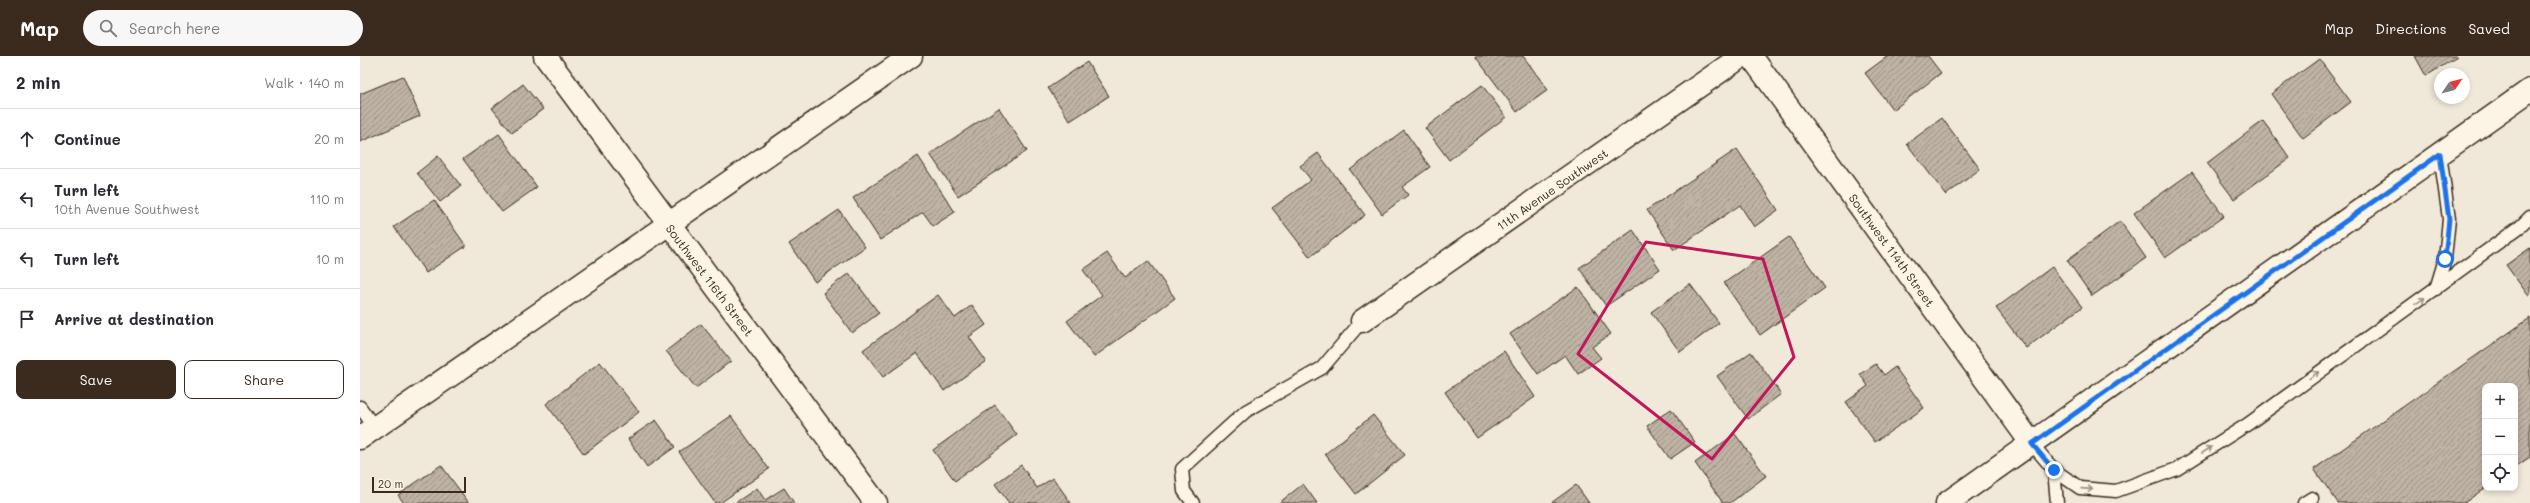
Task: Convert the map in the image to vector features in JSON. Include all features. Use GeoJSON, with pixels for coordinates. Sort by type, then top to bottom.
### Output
{"type":"FeatureCollection","features":[{"type":"Feature","properties":{"kind":"street","name":"Southwest 116th Street"},"geometry":{"type":"LineString","coordinates":[[545,56],[876,503]]}},
{"type":"Feature","properties":{"kind":"street"},"geometry":{"type":"LineString","coordinates":[[368,433],[910,56]]}},
{"type":"Feature","properties":{"kind":"street","name":"11th Avenue Southwest"},"geometry":{"type":"LineString","coordinates":[[1362,321],[1742,56]]}},
{"type":"Feature","properties":{"kind":"street","name":"Southwest 114th Street"},"geometry":{"type":"LineString","coordinates":[[1751,56],[2032,444]]}},
{"type":"Feature","properties":{"kind":"street"},"geometry":{"type":"LineString","coordinates":[[1947,503],[2530,90]]}},
{"type":"Feature","properties":{"kind":"lane"},"geometry":{"type":"LineString","coordinates":[[2436,289],[2445,259],[2449,219],[2440,154]]}},
{"type":"Feature","properties":{"kind":"lane"},"geometry":{"type":"LineString","coordinates":[[2032,444],[2054,470],[2080,488],[2116,491],[2177,469],[2248,424],[2328,364],[2436,289],[2522,226],[2530,217]]}},
{"type":"Feature","properties":{"kind":"lane"},"geometry":{"type":"LineString","coordinates":[[1193,503],[1184,491],[1182,469],[1246,411],[1322,368],[1362,321]]}},
{"type":"Feature","properties":{"kind":"lane"},"geometry":{"type":"LineString","coordinates":[[360,407],[368,433]]}},
{"type":"Feature","properties":{"kind":"lane"},"geometry":{"type":"LineString","coordinates":[[2054,470],[2057,503]]}},
{"type":"Feature","properties":{"kind":"highlighted area"},"geometry":{"type":"Polygon","coordinates":[[[1646,242],[1763,259],[1794,357],[1712,459],[1578,354],[1646,242]]]}},
{"type":"Feature","properties":{"kind":"building"},"geometry":{"type":"Polygon","coordinates":[[[1475,56],[1523,56],[1548,90],[1517,112],[1475,56]]]}},
{"type":"Feature","properties":{"kind":"building"},"geometry":{"type":"Polygon","coordinates":[[[1888,56],[1928,56],[1941,73],[1893,110],[1865,73],[1888,56]]]}},
{"type":"Feature","properties":{"kind":"building"},"geometry":{"type":"Polygon","coordinates":[[[2415,56],[2457,57],[2439,68],[2434,68],[2434,71],[2426,76],[2415,56]]]}},
{"type":"Feature","properties":{"kind":"building"},"geometry":{"type":"Polygon","coordinates":[[[2319,59],[2351,102],[2303,138],[2271,94],[2319,59]]]}},
{"type":"Feature","properties":{"kind":"building"},"geometry":{"type":"Polygon","coordinates":[[[1087,62],[1109,96],[1070,121],[1048,88],[1087,62]]]}},
{"type":"Feature","properties":{"kind":"building"},"geometry":{"type":"Polygon","coordinates":[[[403,76],[420,116],[360,142],[360,94],[403,76]]]}},
{"type":"Feature","properties":{"kind":"building"},"geometry":{"type":"Polygon","coordinates":[[[523,84],[543,109],[512,133],[492,108],[523,84]]]}},
{"type":"Feature","properties":{"kind":"building"},"geometry":{"type":"Polygon","coordinates":[[[1482,85],[1506,117],[1449,160],[1425,128],[1482,85]]]}},
{"type":"Feature","properties":{"kind":"building"},"geometry":{"type":"Polygon","coordinates":[[[999,108],[1027,151],[958,196],[930,154],[999,108]]]}},
{"type":"Feature","properties":{"kind":"building"},"geometry":{"type":"Polygon","coordinates":[[[1942,118],[1980,169],[1946,195],[1907,144],[1942,118]]]}},
{"type":"Feature","properties":{"kind":"building"},"geometry":{"type":"Polygon","coordinates":[[[2263,121],[2290,158],[2234,199],[2207,163],[2263,121]]]}},
{"type":"Feature","properties":{"kind":"building"},"geometry":{"type":"Polygon","coordinates":[[[1404,130],[1430,167],[1402,187],[1408,195],[1382,214],[1350,170],[1404,130]]]}},
{"type":"Feature","properties":{"kind":"building"},"geometry":{"type":"Polygon","coordinates":[[[499,134],[537,187],[502,212],[463,159],[499,134]]]}},
{"type":"Feature","properties":{"kind":"building"},"geometry":{"type":"Polygon","coordinates":[[[1737,149],[1778,210],[1754,227],[1740,205],[1674,250],[1647,210],[1737,149]]]}},
{"type":"Feature","properties":{"kind":"building"},"geometry":{"type":"Polygon","coordinates":[[[1318,153],[1365,215],[1310,257],[1272,208],[1311,180],[1300,166],[1318,153]]]}},
{"type":"Feature","properties":{"kind":"building"},"geometry":{"type":"Polygon","coordinates":[[[438,156],[461,186],[440,202],[417,173],[438,156]]]}},
{"type":"Feature","properties":{"kind":"building"},"geometry":{"type":"Polygon","coordinates":[[[918,156],[955,212],[933,226],[923,212],[880,240],[853,198],[918,156]]]}},
{"type":"Feature","properties":{"kind":"building"},"geometry":{"type":"Polygon","coordinates":[[[2192,172],[2224,216],[2165,258],[2134,213],[2192,172]]]}},
{"type":"Feature","properties":{"kind":"building"},"geometry":{"type":"Polygon","coordinates":[[[434,200],[466,246],[426,273],[394,227],[434,200]]]}},
{"type":"Feature","properties":{"kind":"building"},"geometry":{"type":"Polygon","coordinates":[[[839,210],[865,247],[815,282],[789,244],[839,210]]]}},
{"type":"Feature","properties":{"kind":"building"},"geometry":{"type":"Polygon","coordinates":[[[2120,221],[2146,258],[2092,296],[2067,260],[2120,221]]]}},
{"type":"Feature","properties":{"kind":"building"},"geometry":{"type":"Polygon","coordinates":[[[1633,230],[1660,269],[1606,306],[1579,268],[1633,230]]]}},
{"type":"Feature","properties":{"kind":"building"},"geometry":{"type":"Polygon","coordinates":[[[1789,237],[1825,288],[1760,335],[1724,283],[1789,237]]]}},
{"type":"Feature","properties":{"kind":"building"},"geometry":{"type":"Polygon","coordinates":[[[2530,248],[2530,294],[2528,295],[2506,265],[2530,248]]]}},
{"type":"Feature","properties":{"kind":"building"},"geometry":{"type":"Polygon","coordinates":[[[1107,253],[1125,278],[1148,261],[1175,298],[1094,357],[1067,321],[1102,295],[1083,270],[1107,253]]]}},
{"type":"Feature","properties":{"kind":"building"},"geometry":{"type":"Polygon","coordinates":[[[2052,267],[2082,307],[2026,348],[1996,308],[2052,267]]]}},
{"type":"Feature","properties":{"kind":"building"},"geometry":{"type":"Polygon","coordinates":[[[849,273],[879,313],[852,333],[823,293],[849,273]]]}},
{"type":"Feature","properties":{"kind":"building"},"geometry":{"type":"Polygon","coordinates":[[[1690,284],[1719,323],[1680,352],[1651,312],[1690,284]]]}},
{"type":"Feature","properties":{"kind":"building"},"geometry":{"type":"Polygon","coordinates":[[[1578,287],[1611,334],[1592,347],[1601,358],[1578,374],[1565,355],[1538,374],[1510,334],[1578,287]]]}},
{"type":"Feature","properties":{"kind":"building"},"geometry":{"type":"Polygon","coordinates":[[[938,295],[955,318],[972,305],[986,325],[969,337],[986,361],[944,391],[917,353],[883,377],[863,350],[938,295]]]}},
{"type":"Feature","properties":{"kind":"building"},"geometry":{"type":"Polygon","coordinates":[[[2530,318],[2530,457],[2518,465],[2518,383],[2482,383],[2482,490],[2464,503],[2338,503],[2314,469],[2530,318]]]}},
{"type":"Feature","properties":{"kind":"building"},"geometry":{"type":"Polygon","coordinates":[[[701,324],[731,361],[696,388],[666,351],[701,324]]]}},
{"type":"Feature","properties":{"kind":"building"},"geometry":{"type":"Polygon","coordinates":[[[1504,351],[1535,397],[1477,438],[1445,392],[1504,351]]]}},
{"type":"Feature","properties":{"kind":"building"},"geometry":{"type":"Polygon","coordinates":[[[1751,352],[1781,394],[1748,419],[1717,376],[1751,352]]]}},
{"type":"Feature","properties":{"kind":"building"},"geometry":{"type":"Polygon","coordinates":[[[600,362],[639,412],[584,454],[546,404],[600,362]]]}},
{"type":"Feature","properties":{"kind":"building"},"geometry":{"type":"Polygon","coordinates":[[[1876,364],[1884,375],[1895,367],[1924,408],[1875,442],[1846,402],[1868,386],[1860,374],[1876,364]]]}},
{"type":"Feature","properties":{"kind":"building"},"geometry":{"type":"Polygon","coordinates":[[[995,405],[1017,435],[955,481],[933,450],[995,405]]]}},
{"type":"Feature","properties":{"kind":"building"},"geometry":{"type":"Polygon","coordinates":[[[1671,409],[1695,442],[1670,459],[1647,426],[1671,409]]]}},
{"type":"Feature","properties":{"kind":"building"},"geometry":{"type":"Polygon","coordinates":[[[1373,415],[1405,455],[1356,494],[1325,454],[1373,415]]]}},
{"type":"Feature","properties":{"kind":"building"},"geometry":{"type":"Polygon","coordinates":[[[731,416],[769,469],[720,503],[715,503],[679,452],[731,416]]]}},
{"type":"Feature","properties":{"kind":"building"},"geometry":{"type":"Polygon","coordinates":[[[656,420],[675,447],[647,467],[628,439],[656,420]]]}},
{"type":"Feature","properties":{"kind":"building"},"geometry":{"type":"Polygon","coordinates":[[[1735,434],[1766,476],[1730,503],[1723,503],[1695,463],[1735,434]]]}},
{"type":"Feature","properties":{"kind":"building"},"geometry":{"type":"Polygon","coordinates":[[[441,465],[469,503],[404,503],[398,495],[441,465]]]}},
{"type":"Feature","properties":{"kind":"building"},"geometry":{"type":"Polygon","coordinates":[[[1021,465],[1037,488],[1053,478],[1071,503],[1009,503],[995,484],[1021,465]]]}},
{"type":"Feature","properties":{"kind":"building"},"geometry":{"type":"Polygon","coordinates":[[[1303,484],[1317,503],[1279,503],[1303,484]]]}},
{"type":"Feature","properties":{"kind":"building"},"geometry":{"type":"Polygon","coordinates":[[[1576,485],[1589,503],[1551,503],[1576,485]]]}},
{"type":"Feature","properties":{"kind":"building"},"geometry":{"type":"Polygon","coordinates":[[[757,488],[765,500],[784,488],[794,503],[735,503],[757,488]]]}},
{"type":"Feature","properties":{"kind":"route"},"geometry":{"type":"LineString","coordinates":[[2054,470],[2032,444],[2440,154],[2449,219],[2445,259]]}}]}
